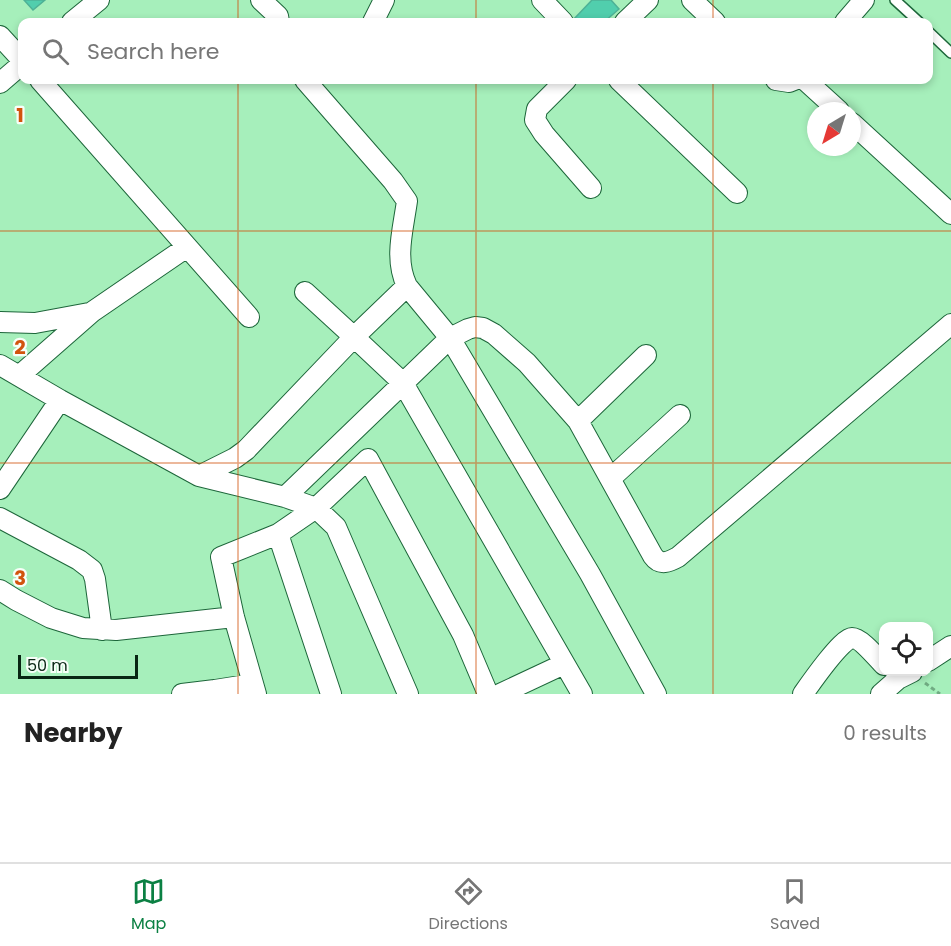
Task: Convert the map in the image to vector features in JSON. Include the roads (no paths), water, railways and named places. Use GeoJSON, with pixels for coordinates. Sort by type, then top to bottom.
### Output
{"type":"FeatureCollection","features":[{"type":"Feature","properties":{"kind":"street"},"geometry":{"type":"LineString","coordinates":[[77,18],[97,0]]}},
{"type":"Feature","properties":{"kind":"street"},"geometry":{"type":"LineString","coordinates":[[261,0],[278,18]]}},
{"type":"Feature","properties":{"kind":"street"},"geometry":{"type":"LineString","coordinates":[[375,18],[384,0]]}},
{"type":"Feature","properties":{"kind":"street"},"geometry":{"type":"LineString","coordinates":[[542,0],[559,18]]}},
{"type":"Feature","properties":{"kind":"street"},"geometry":{"type":"LineString","coordinates":[[629,18],[648,0]]}},
{"type":"Feature","properties":{"kind":"street"},"geometry":{"type":"LineString","coordinates":[[692,0],[711,18]]}},
{"type":"Feature","properties":{"kind":"street"},"geometry":{"type":"LineString","coordinates":[[848,18],[864,0]]}},
{"type":"Feature","properties":{"kind":"street"},"geometry":{"type":"LineString","coordinates":[[0,36],[18,57]]}},
{"type":"Feature","properties":{"kind":"street"},"geometry":{"type":"LineString","coordinates":[[0,83],[18,66]]}},
{"type":"Feature","properties":{"kind":"street"},"geometry":{"type":"LineString","coordinates":[[44,84],[249,317]]}},
{"type":"Feature","properties":{"kind":"street"},"geometry":{"type":"LineString","coordinates":[[308,84],[393,181],[407,201],[400,260],[401,275],[406,286],[450,338],[590,574],[656,694]]}},
{"type":"Feature","properties":{"kind":"street"},"geometry":{"type":"LineString","coordinates":[[562,84],[537,110],[535,120],[544,134],[591,188]]}},
{"type":"Feature","properties":{"kind":"street"},"geometry":{"type":"LineString","coordinates":[[623,84],[737,194]]}},
{"type":"Feature","properties":{"kind":"street"},"geometry":{"type":"LineString","coordinates":[[809,84],[829,102]]}},
{"type":"Feature","properties":{"kind":"street"},"geometry":{"type":"LineString","coordinates":[[861,131],[951,214]]}},
{"type":"Feature","properties":{"kind":"street"},"geometry":{"type":"LineString","coordinates":[[19,376],[92,312],[187,247]]}},
{"type":"Feature","properties":{"kind":"street"},"geometry":{"type":"LineString","coordinates":[[199,476],[246,450],[406,286]]}},
{"type":"Feature","properties":{"kind":"street"},"geometry":{"type":"LineString","coordinates":[[305,292],[403,383],[582,694]]}},
{"type":"Feature","properties":{"kind":"street"},"geometry":{"type":"LineString","coordinates":[[0,322],[35,323],[92,312]]}},
{"type":"Feature","properties":{"kind":"street"},"geometry":{"type":"LineString","coordinates":[[285,497],[450,338],[468,329],[483,328],[494,334],[527,363],[565,404],[578,421],[656,561],[663,563],[678,557],[951,324]]}},
{"type":"Feature","properties":{"kind":"street"},"geometry":{"type":"LineString","coordinates":[[578,421],[646,355]]}},
{"type":"Feature","properties":{"kind":"street"},"geometry":{"type":"LineString","coordinates":[[0,365],[199,476],[285,497],[316,508],[336,527],[408,694]]}},
{"type":"Feature","properties":{"kind":"street"},"geometry":{"type":"LineString","coordinates":[[3,480],[60,400]]}},
{"type":"Feature","properties":{"kind":"street"},"geometry":{"type":"LineString","coordinates":[[611,478],[680,415]]}},
{"type":"Feature","properties":{"kind":"street"},"geometry":{"type":"LineString","coordinates":[[352,432],[463,635],[488,694]]}},
{"type":"Feature","properties":{"kind":"street"},"geometry":{"type":"LineString","coordinates":[[183,694],[254,689],[234,617],[221,557],[278,534],[316,508],[368,459]]}},
{"type":"Feature","properties":{"kind":"street"},"geometry":{"type":"LineString","coordinates":[[0,518],[79,560],[92,570],[102,630]]}},
{"type":"Feature","properties":{"kind":"street"},"geometry":{"type":"LineString","coordinates":[[278,534],[331,694]]}},
{"type":"Feature","properties":{"kind":"street"},"geometry":{"type":"LineString","coordinates":[[0,590],[51,618],[83,628],[116,630],[234,617]]}},
{"type":"Feature","properties":{"kind":"street"},"geometry":{"type":"LineString","coordinates":[[803,694],[847,639],[853,638],[859,641],[879,660]]}},
{"type":"Feature","properties":{"kind":"street"},"geometry":{"type":"LineString","coordinates":[[933,657],[951,646]]}},
{"type":"Feature","properties":{"kind":"street"},"geometry":{"type":"LineString","coordinates":[[500,694],[564,664]]}},
{"type":"Feature","properties":{"kind":"street"},"geometry":{"type":"LineString","coordinates":[[881,694],[898,676]]}},
{"type":"Feature","properties":{"kind":"lane"},"geometry":{"type":"LineString","coordinates":[[895,0],[915,18]]}},
{"type":"Feature","properties":{"kind":"lane"},"geometry":{"type":"LineString","coordinates":[[933,37],[951,53]]}}]}
